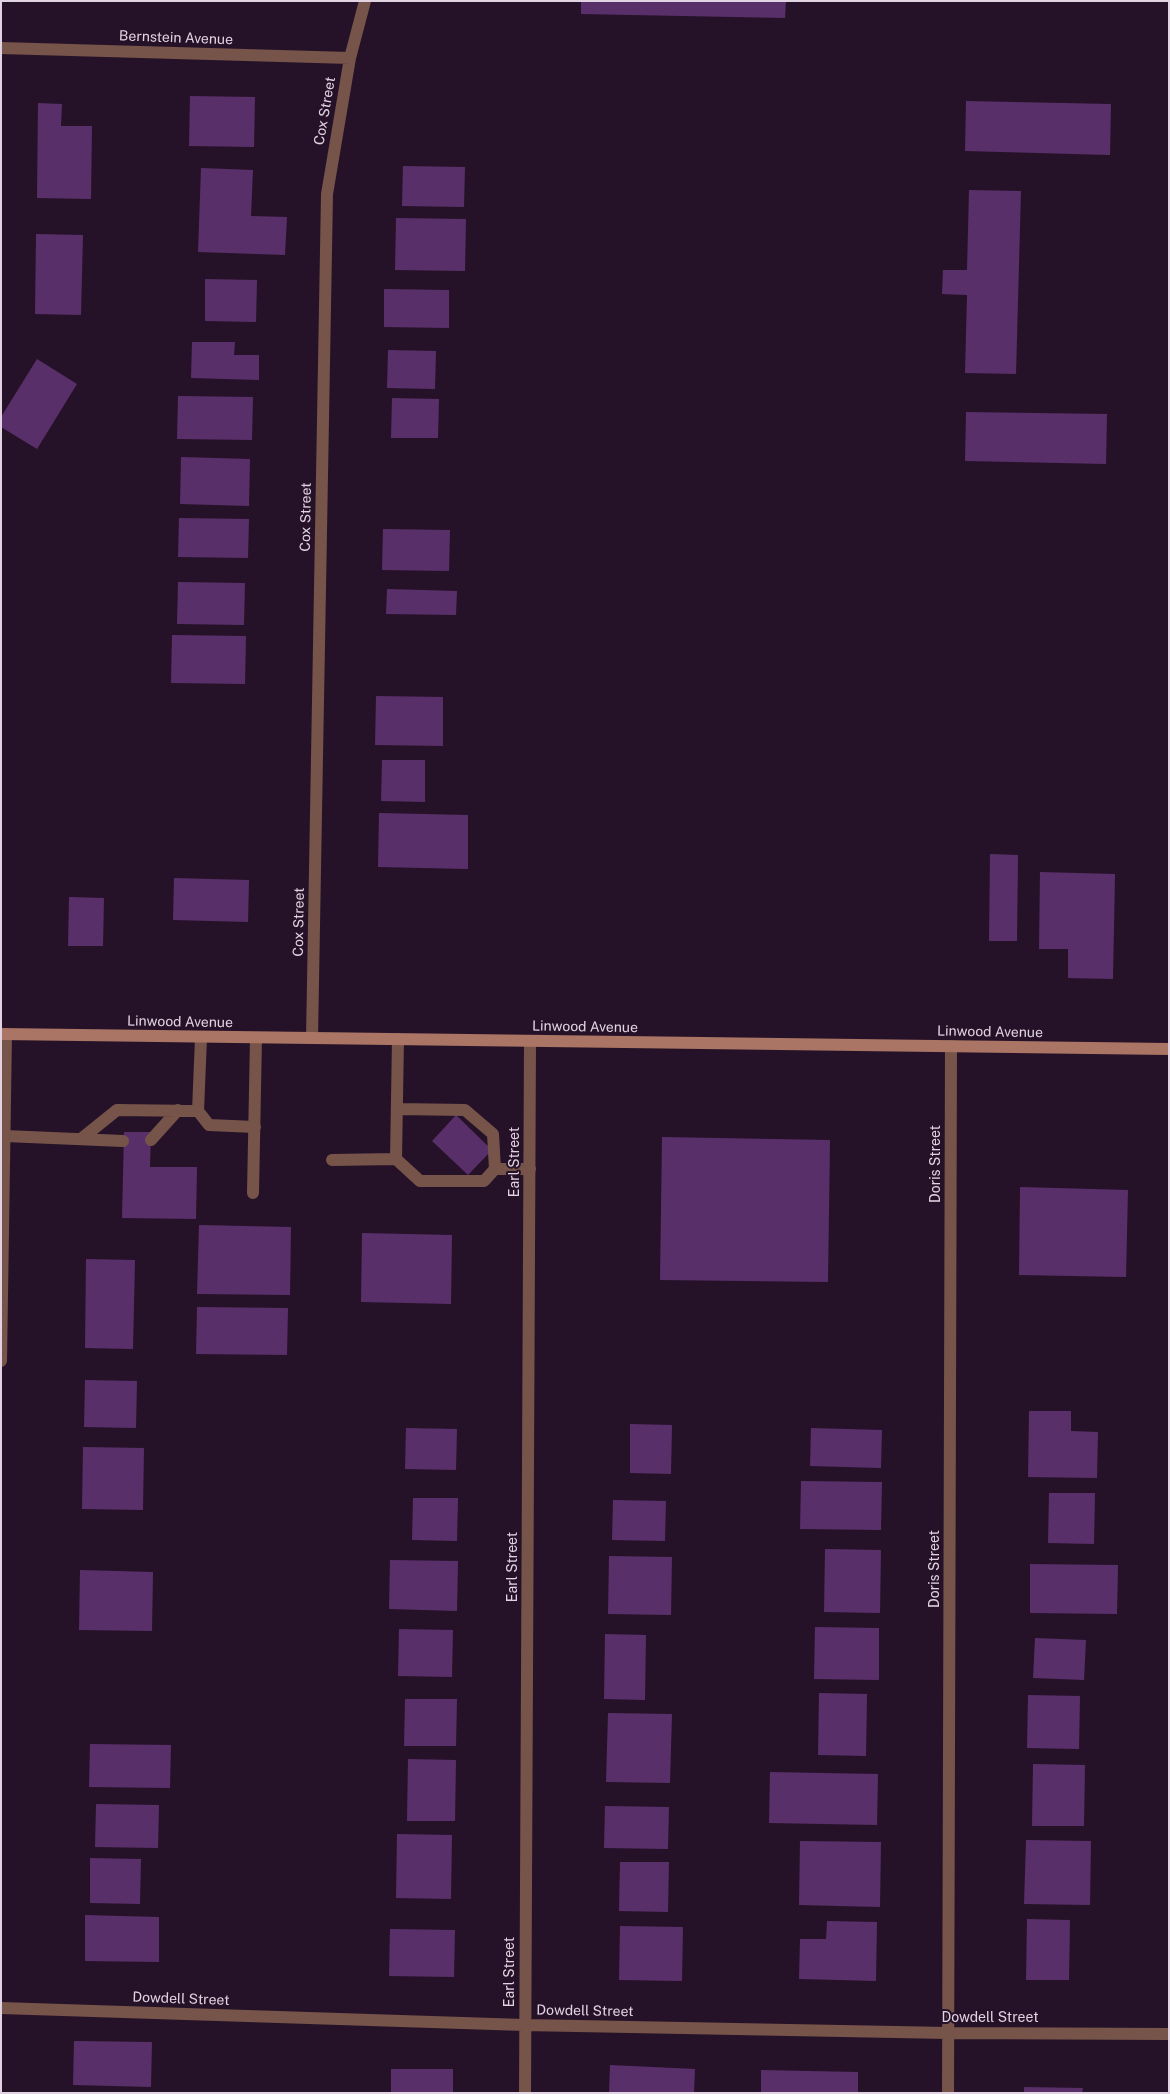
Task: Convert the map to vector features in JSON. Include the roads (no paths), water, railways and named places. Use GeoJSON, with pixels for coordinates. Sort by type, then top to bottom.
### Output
{"type":"FeatureCollection","features":[{"type":"Feature","properties":{"kind":"main road","name":"Linwood Avenue"},"geometry":{"type":"LineString","coordinates":[[4,1034],[1169,1049]]}},
{"type":"Feature","properties":{"kind":"street","name":"Cox Street"},"geometry":{"type":"LineString","coordinates":[[312,1038],[327,194],[350,58],[366,1]]}},
{"type":"Feature","properties":{"kind":"street","name":"Bernstein Avenue"},"geometry":{"type":"LineString","coordinates":[[1,48],[350,58]]}},
{"type":"Feature","properties":{"kind":"street"},"geometry":{"type":"LineString","coordinates":[[1,1361],[5,1136],[4,1034]]}},
{"type":"Feature","properties":{"kind":"street"},"geometry":{"type":"LineString","coordinates":[[201,1038],[198,1111],[209,1125],[254,1126]]}},
{"type":"Feature","properties":{"kind":"street"},"geometry":{"type":"LineString","coordinates":[[253,1193],[256,1038]]}},
{"type":"Feature","properties":{"kind":"street"},"geometry":{"type":"LineString","coordinates":[[396,1159],[398,1039]]}},
{"type":"Feature","properties":{"kind":"street","name":"Earl Street"},"geometry":{"type":"LineString","coordinates":[[524,2093],[530,1041]]}},
{"type":"Feature","properties":{"kind":"street","name":"Doris Street"},"geometry":{"type":"LineString","coordinates":[[948,2093],[952,1046]]}},
{"type":"Feature","properties":{"kind":"street"},"geometry":{"type":"LineString","coordinates":[[332,1160],[396,1159],[420,1181],[484,1181],[495,1169],[493,1134],[465,1110],[397,1109]]}},
{"type":"Feature","properties":{"kind":"street"},"geometry":{"type":"LineString","coordinates":[[81,1139],[117,1110],[198,1111]]}},
{"type":"Feature","properties":{"kind":"street"},"geometry":{"type":"LineString","coordinates":[[151,1140],[178,1110]]}},
{"type":"Feature","properties":{"kind":"street"},"geometry":{"type":"LineString","coordinates":[[5,1136],[123,1141]]}},
{"type":"Feature","properties":{"kind":"street"},"geometry":{"type":"LineString","coordinates":[[495,1169],[530,1169]]}},
{"type":"Feature","properties":{"kind":"street","name":"Dowdell Street"},"geometry":{"type":"LineString","coordinates":[[1,2008],[524,2025],[948,2034],[1169,2034]]}}]}
